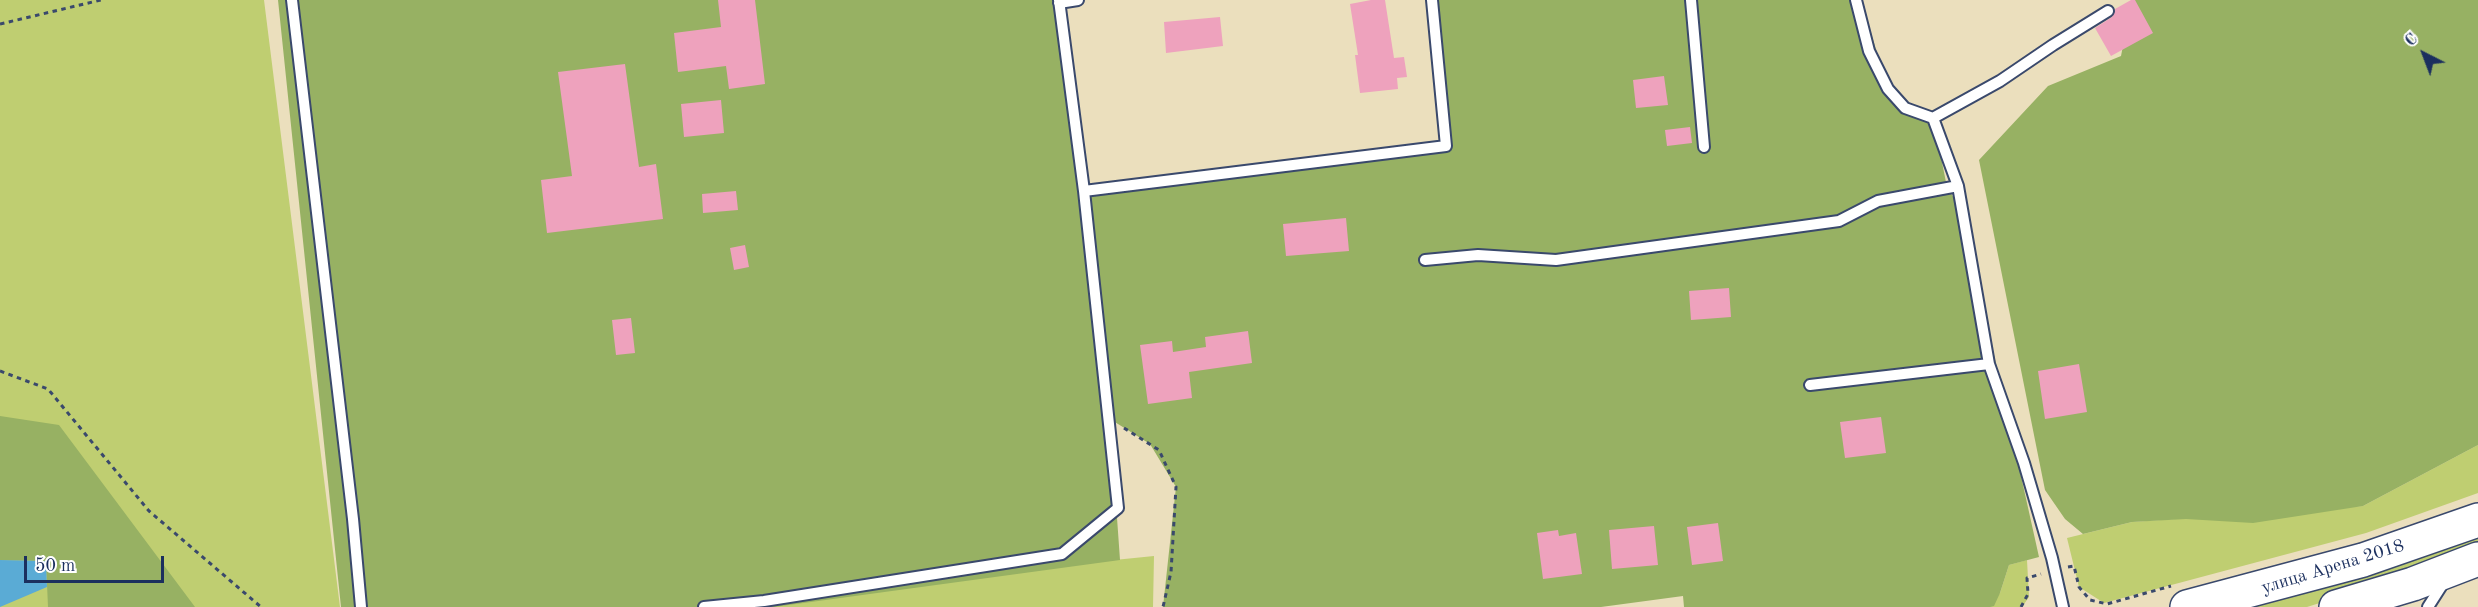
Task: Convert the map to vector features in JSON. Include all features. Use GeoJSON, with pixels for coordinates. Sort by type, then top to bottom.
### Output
{"type":"FeatureCollection","features":[{"type":"Feature","properties":{"kind":"main road","name":"улица Арена 2018"},"geometry":{"type":"LineString","coordinates":[[2182,596],[2363,560],[2478,520]]}},
{"type":"Feature","properties":{"kind":"main road"},"geometry":{"type":"LineString","coordinates":[[2339,606],[2413,584],[2469,563]]}},
{"type":"Feature","properties":{"kind":"lane"},"geometry":{"type":"LineString","coordinates":[[292,0],[362,607]]}},
{"type":"Feature","properties":{"kind":"lane"},"geometry":{"type":"LineString","coordinates":[[704,607],[764,601],[1062,554],[1118,508],[1084,191],[1059,1],[1078,0]]}},
{"type":"Feature","properties":{"kind":"lane"},"geometry":{"type":"LineString","coordinates":[[1084,191],[1446,146],[1432,0]]}},
{"type":"Feature","properties":{"kind":"lane"},"geometry":{"type":"LineString","coordinates":[[1691,0],[1704,147]]}},
{"type":"Feature","properties":{"kind":"lane"},"geometry":{"type":"LineString","coordinates":[[1856,0],[1869,51],[1888,89],[1905,108],[1933,118],[2000,81],[2108,11]]}},
{"type":"Feature","properties":{"kind":"lane"},"geometry":{"type":"LineString","coordinates":[[1933,118],[1958,186],[1989,364],[2024,463],[2052,558],[2063,607]]}},
{"type":"Feature","properties":{"kind":"lane"},"geometry":{"type":"LineString","coordinates":[[1425,260],[1478,255],[1556,260],[1839,221],[1878,201],[1958,186]]}},
{"type":"Feature","properties":{"kind":"lane"},"geometry":{"type":"LineString","coordinates":[[1810,385],[1989,364]]}},
{"type":"Feature","properties":{"kind":"lane"},"geometry":{"type":"LineString","coordinates":[[2428,607],[2442,584],[2469,563]]}},
{"type":"Feature","properties":{"kind":"lane"},"geometry":{"type":"LineString","coordinates":[[2339,606],[2364,603],[2380,605]]}},
{"type":"Feature","properties":{"kind":"path"},"geometry":{"type":"LineString","coordinates":[[0,24],[100,0]]}},
{"type":"Feature","properties":{"kind":"path"},"geometry":{"type":"LineString","coordinates":[[0,371],[48,389],[149,511],[261,607]]}},
{"type":"Feature","properties":{"kind":"path"},"geometry":{"type":"LineString","coordinates":[[1109,419],[1159,450],[1176,487],[1171,572],[1163,607]]}},
{"type":"Feature","properties":{"kind":"path"},"geometry":{"type":"LineString","coordinates":[[2074,566],[2079,587],[2090,600],[2108,604],[2182,596]]}},
{"type":"Feature","properties":{"kind":"path"},"geometry":{"type":"LineString","coordinates":[[2021,607],[2028,594],[2026,578]]}},
{"type":"Feature","properties":{"kind":"green space"},"geometry":{"type":"Polygon","coordinates":[[[0,0],[264,0],[340,607],[0,607],[0,0]]]}},
{"type":"Feature","properties":{"kind":"green space"},"geometry":{"type":"Polygon","coordinates":[[[278,0],[1059,0],[1083,190],[1445,146],[1432,0],[1861,0],[1888,89],[1933,118],[1947,187],[1962,211],[2039,557],[2009,565],[2000,593],[1994,606],[1990,607],[1684,607],[1683,596],[1601,607],[1163,607],[1176,487],[1150,444],[1110,419],[1120,560],[774,607],[341,607],[278,0]]]}},
{"type":"Feature","properties":{"kind":"green space"},"geometry":{"type":"Polygon","coordinates":[[[2132,0],[2478,0],[2478,445],[2363,506],[2253,523],[2186,519],[2132,522],[2083,534],[2065,519],[2045,490],[1979,160],[2048,86],[2121,56],[2132,0]]]}},
{"type":"Feature","properties":{"kind":"green space"},"geometry":{"type":"Polygon","coordinates":[[[0,416],[59,425],[195,607],[48,607],[46,561],[0,560],[0,416]]]}},
{"type":"Feature","properties":{"kind":"green space"},"geometry":{"type":"Polygon","coordinates":[[[2478,445],[2478,493],[2366,533],[2104,603],[2079,587],[2067,538],[2132,522],[2363,506],[2478,445]]]}},
{"type":"Feature","properties":{"kind":"green space"},"geometry":{"type":"Polygon","coordinates":[[[2478,534],[2478,553],[2307,607],[2237,607],[2478,534]]]}},
{"type":"Feature","properties":{"kind":"green space"},"geometry":{"type":"Polygon","coordinates":[[[1154,556],[1153,607],[702,607],[1065,565],[1154,556]]]}},
{"type":"Feature","properties":{"kind":"green space"},"geometry":{"type":"Polygon","coordinates":[[[2027,560],[2029,597],[2022,607],[1984,607],[2000,593],[2009,565],[2027,560]]]}},
{"type":"Feature","properties":{"kind":"water"},"geometry":{"type":"Polygon","coordinates":[[[0,560],[46,561],[47,587],[0,607],[0,560]]]}},
{"type":"Feature","properties":{"kind":"building"},"geometry":{"type":"Polygon","coordinates":[[[718,0],[755,0],[765,84],[729,89],[726,66],[678,72],[674,33],[721,27],[718,0]]]}},
{"type":"Feature","properties":{"kind":"building"},"geometry":{"type":"Polygon","coordinates":[[[1385,0],[1394,58],[1404,57],[1407,77],[1397,78],[1398,89],[1360,93],[1355,55],[1358,55],[1350,4],[1385,0]]]}},
{"type":"Feature","properties":{"kind":"building"},"geometry":{"type":"Polygon","coordinates":[[[2135,0],[2153,33],[2111,56],[2095,28],[2112,17],[2115,9],[2135,0]]]}},
{"type":"Feature","properties":{"kind":"building"},"geometry":{"type":"Polygon","coordinates":[[[1220,17],[1223,46],[1166,53],[1164,22],[1220,17]]]}},
{"type":"Feature","properties":{"kind":"building"},"geometry":{"type":"Polygon","coordinates":[[[625,64],[639,167],[656,164],[663,219],[547,233],[541,180],[572,176],[558,72],[625,64]]]}},
{"type":"Feature","properties":{"kind":"building"},"geometry":{"type":"Polygon","coordinates":[[[1664,76],[1668,105],[1636,108],[1633,80],[1664,76]]]}},
{"type":"Feature","properties":{"kind":"building"},"geometry":{"type":"Polygon","coordinates":[[[721,100],[724,133],[684,137],[681,104],[721,100]]]}},
{"type":"Feature","properties":{"kind":"building"},"geometry":{"type":"Polygon","coordinates":[[[1690,127],[1692,143],[1667,146],[1665,130],[1690,127]]]}},
{"type":"Feature","properties":{"kind":"building"},"geometry":{"type":"Polygon","coordinates":[[[736,191],[738,210],[703,213],[702,194],[736,191]]]}},
{"type":"Feature","properties":{"kind":"building"},"geometry":{"type":"Polygon","coordinates":[[[1346,218],[1349,251],[1286,256],[1283,224],[1346,218]]]}},
{"type":"Feature","properties":{"kind":"building"},"geometry":{"type":"Polygon","coordinates":[[[745,245],[749,267],[734,270],[730,248],[745,245]]]}},
{"type":"Feature","properties":{"kind":"building"},"geometry":{"type":"Polygon","coordinates":[[[1729,288],[1731,317],[1691,320],[1689,291],[1729,288]]]}},
{"type":"Feature","properties":{"kind":"building"},"geometry":{"type":"Polygon","coordinates":[[[631,318],[635,353],[616,355],[612,320],[631,318]]]}},
{"type":"Feature","properties":{"kind":"building"},"geometry":{"type":"Polygon","coordinates":[[[1248,331],[1252,363],[1189,372],[1192,398],[1148,404],[1140,345],[1172,341],[1173,352],[1206,347],[1205,337],[1248,331]]]}},
{"type":"Feature","properties":{"kind":"building"},"geometry":{"type":"Polygon","coordinates":[[[2079,364],[2087,412],[2045,419],[2038,371],[2079,364]]]}},
{"type":"Feature","properties":{"kind":"building"},"geometry":{"type":"Polygon","coordinates":[[[1881,417],[1886,453],[1845,458],[1840,422],[1881,417]]]}},
{"type":"Feature","properties":{"kind":"building"},"geometry":{"type":"Polygon","coordinates":[[[1718,523],[1723,561],[1692,565],[1687,527],[1718,523]]]}},
{"type":"Feature","properties":{"kind":"building"},"geometry":{"type":"Polygon","coordinates":[[[1654,526],[1658,565],[1612,569],[1609,530],[1654,526]]]}},
{"type":"Feature","properties":{"kind":"building"},"geometry":{"type":"Polygon","coordinates":[[[1558,530],[1559,536],[1576,533],[1582,574],[1543,579],[1537,533],[1558,530]]]}}]}
